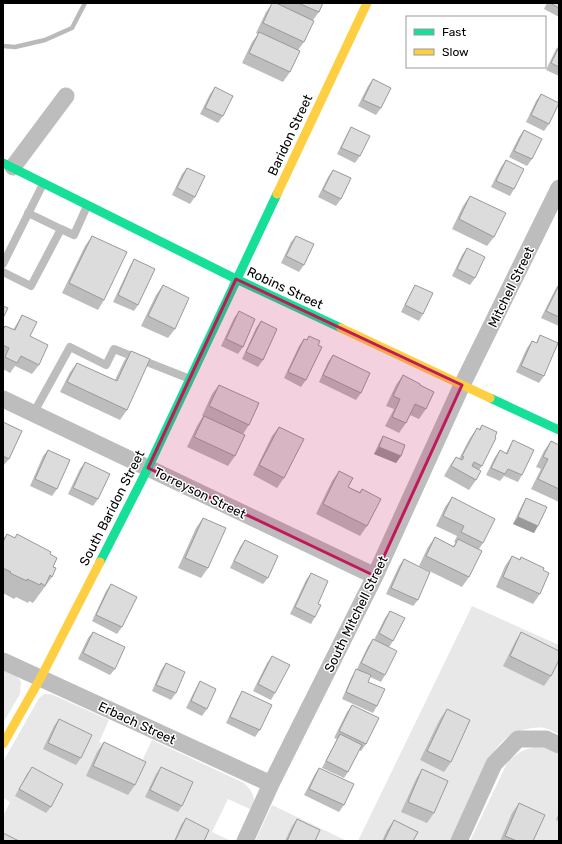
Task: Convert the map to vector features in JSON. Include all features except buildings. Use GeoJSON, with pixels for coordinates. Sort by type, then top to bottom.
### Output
{"type":"FeatureCollection","features":[{"type":"Feature","properties":{"kind":"street","name":"Baridon Street"},"geometry":{"type":"LineString","coordinates":[[236,279],[367,3]]}},
{"type":"Feature","properties":{"kind":"street"},"geometry":{"type":"LineString","coordinates":[[8,165],[66,96]]}},
{"type":"Feature","properties":{"kind":"street","name":"Robins Street"},"geometry":{"type":"LineString","coordinates":[[8,165],[236,279],[559,430]]}},
{"type":"Feature","properties":{"kind":"street","name":"Mitchell Street"},"geometry":{"type":"LineString","coordinates":[[462,385],[559,188]]}},
{"type":"Feature","properties":{"kind":"street","name":"South Baridon Street"},"geometry":{"type":"LineString","coordinates":[[3,744],[40,679],[148,468],[236,279]]}},
{"type":"Feature","properties":{"kind":"street","name":"South Mitchell Street"},"geometry":{"type":"LineString","coordinates":[[245,841],[271,784],[375,576],[462,385]]}},
{"type":"Feature","properties":{"kind":"street","name":"Torreyson Street"},"geometry":{"type":"LineString","coordinates":[[3,399],[375,576]]}},
{"type":"Feature","properties":{"kind":"street","name":"Erbach Street"},"geometry":{"type":"LineString","coordinates":[[3,661],[271,784]]}},
{"type":"Feature","properties":{"kind":"street"},"geometry":{"type":"LineString","coordinates":[[458,841],[494,764],[518,739],[546,739],[559,745]]}},
{"type":"Feature","properties":{"kind":"lane"},"geometry":{"type":"LineString","coordinates":[[3,264],[43,183]]}},
{"type":"Feature","properties":{"kind":"lane"},"geometry":{"type":"LineString","coordinates":[[28,213],[74,235],[87,205]]}},
{"type":"Feature","properties":{"kind":"lane"},"geometry":{"type":"LineString","coordinates":[[3,272],[31,286],[62,229]]}},
{"type":"Feature","properties":{"kind":"lane"},"geometry":{"type":"LineString","coordinates":[[33,414],[70,347],[106,365],[114,349],[190,379]]}},
{"type":"Feature","properties":{"kind":"highlighted area"},"geometry":{"type":"Polygon","coordinates":[[[236,279],[462,385],[375,576],[148,468],[236,279]]]}},
{"type":"Feature","properties":{"kind":"shaded area"},"geometry":{"type":"Polygon","coordinates":[[[472,606],[559,645],[559,734],[546,728],[529,728],[509,736],[503,741],[491,756],[451,841],[358,841],[472,606]]]}},
{"type":"Feature","properties":{"kind":"shaded area"},"geometry":{"type":"Polygon","coordinates":[[[3,669],[16,675],[21,682],[20,694],[3,723],[3,669]]]}},
{"type":"Feature","properties":{"kind":"shaded area"},"geometry":{"type":"Polygon","coordinates":[[[45,694],[51,694],[109,720],[99,742],[142,761],[152,740],[244,783],[254,798],[252,810],[228,799],[212,832],[231,841],[3,841],[3,816],[10,802],[3,798],[3,762],[39,698],[45,694]]]}},
{"type":"Feature","properties":{"kind":"shaded area"},"geometry":{"type":"Polygon","coordinates":[[[536,747],[547,747],[559,752],[559,841],[470,841],[508,761],[521,752],[536,747]]]}},
{"type":"Feature","properties":{"kind":"shaded area"},"geometry":{"type":"Polygon","coordinates":[[[272,805],[347,841],[255,841],[272,805]]]}},
{"type":"Feature","properties":{"kind":"waterway"},"geometry":{"type":"LineString","coordinates":[[3,46],[15,47],[45,40],[72,28],[85,3]]}},
{"type":"Feature","properties":{"kind":"traffic: fast"},"geometry":{"type":"LineString","coordinates":[[3,163],[236,279],[341,328]]}},
{"type":"Feature","properties":{"kind":"traffic: fast"},"geometry":{"type":"LineString","coordinates":[[100,562],[148,468],[277,194]]}},
{"type":"Feature","properties":{"kind":"traffic: fast"},"geometry":{"type":"LineString","coordinates":[[490,398],[559,430]]}},
{"type":"Feature","properties":{"kind":"traffic: slow"},"geometry":{"type":"LineString","coordinates":[[277,194],[367,3]]}},
{"type":"Feature","properties":{"kind":"traffic: slow"},"geometry":{"type":"LineString","coordinates":[[341,328],[490,398]]}},
{"type":"Feature","properties":{"kind":"traffic: slow"},"geometry":{"type":"LineString","coordinates":[[3,744],[40,679],[100,562]]}}]}
